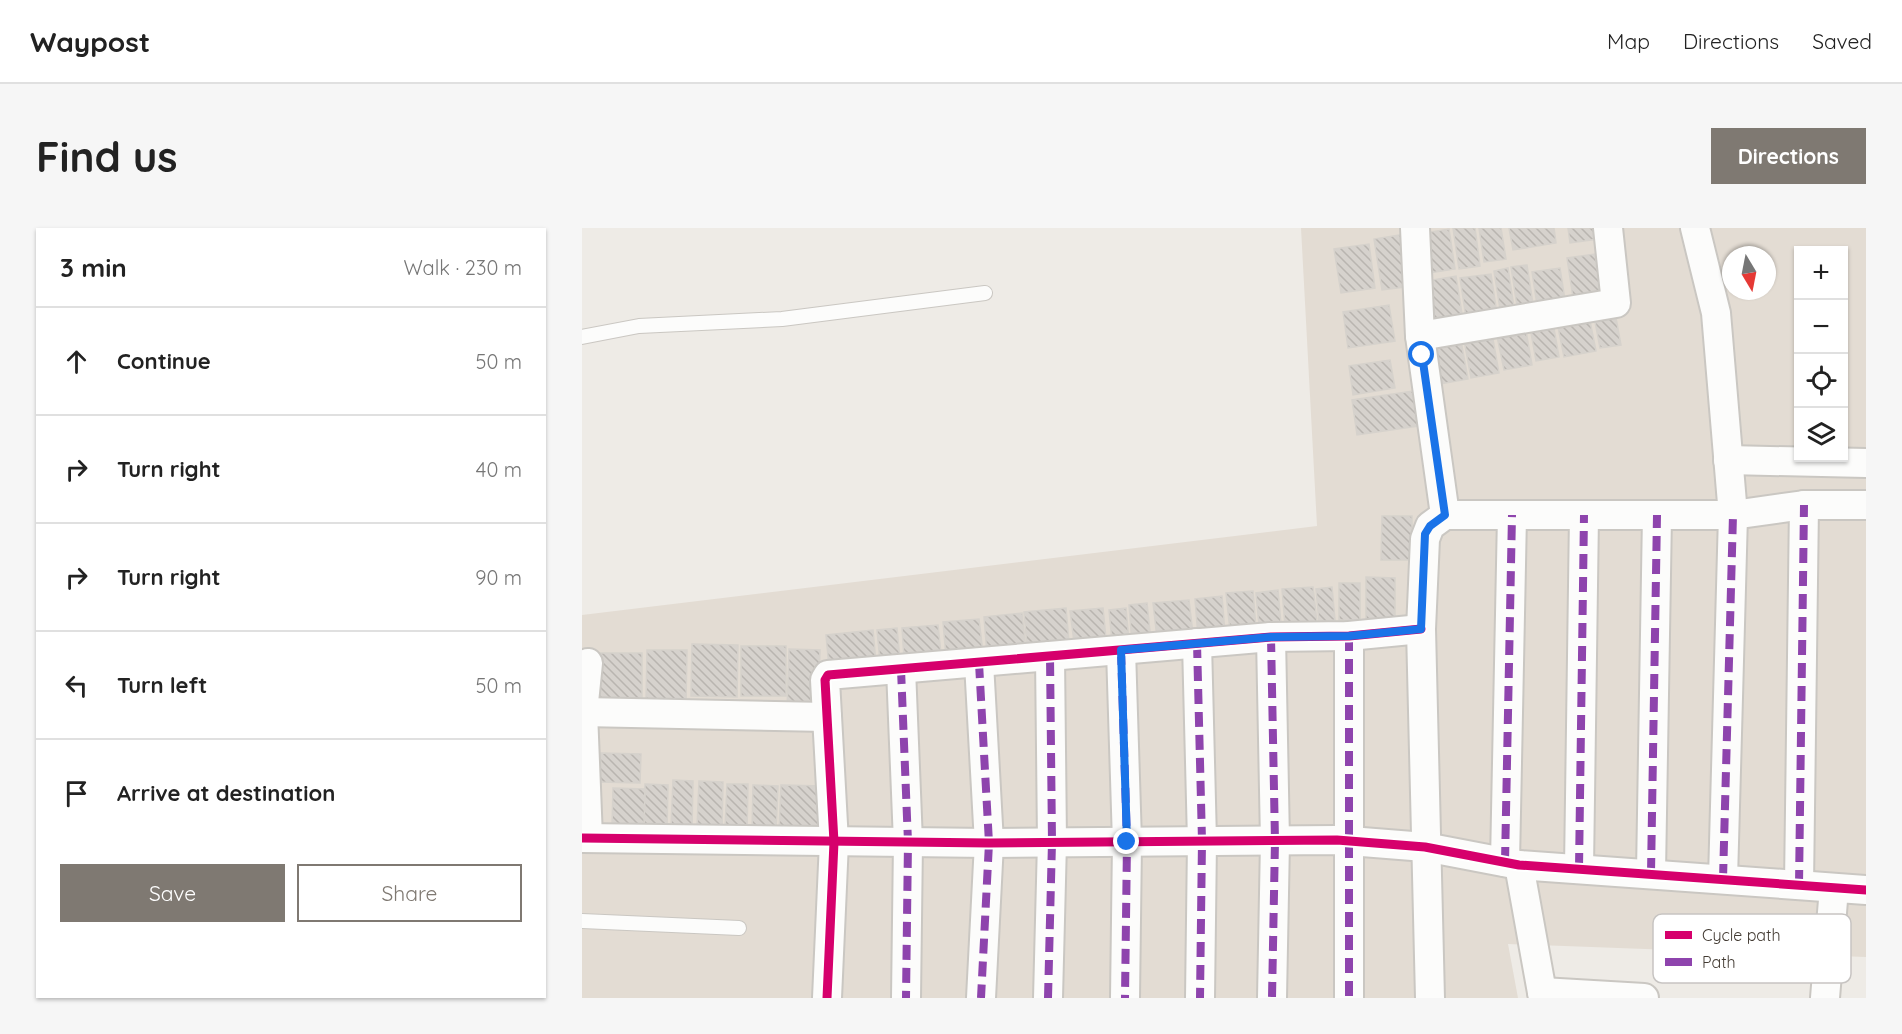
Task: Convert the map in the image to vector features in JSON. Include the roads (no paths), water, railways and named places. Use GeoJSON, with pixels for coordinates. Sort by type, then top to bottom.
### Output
{"type":"FeatureCollection","features":[{"type":"Feature","properties":{"kind":"street"},"geometry":{"type":"LineString","coordinates":[[1415,228],[1420,336],[1445,515]]}},
{"type":"Feature","properties":{"kind":"street"},"geometry":{"type":"LineString","coordinates":[[1420,336],[1616,303],[1608,228]]}},
{"type":"Feature","properties":{"kind":"street"},"geometry":{"type":"LineString","coordinates":[[1695,228],[1716,313],[1733,515],[1723,879]]}},
{"type":"Feature","properties":{"kind":"street"},"geometry":{"type":"LineString","coordinates":[[1728,460],[1866,463]]}},
{"type":"Feature","properties":{"kind":"street"},"geometry":{"type":"LineString","coordinates":[[1799,885],[1804,505]]}},
{"type":"Feature","properties":{"kind":"street"},"geometry":{"type":"LineString","coordinates":[[1430,998],[1421,629],[1425,534],[1430,526],[1445,515],[1733,515],[1804,505],[1866,505]]}},
{"type":"Feature","properties":{"kind":"street"},"geometry":{"type":"LineString","coordinates":[[1512,515],[1512,863],[1542,995],[1644,998]]}},
{"type":"Feature","properties":{"kind":"street"},"geometry":{"type":"LineString","coordinates":[[1579,868],[1584,515]]}},
{"type":"Feature","properties":{"kind":"street"},"geometry":{"type":"LineString","coordinates":[[1650,873],[1657,515]]}},
{"type":"Feature","properties":{"kind":"street"},"geometry":{"type":"LineString","coordinates":[[827,998],[834,842],[825,680],[828,675],[1271,637],[1349,636],[1421,629]]}},
{"type":"Feature","properties":{"kind":"street"},"geometry":{"type":"LineString","coordinates":[[1349,636],[1349,998]]}},
{"type":"Feature","properties":{"kind":"street"},"geometry":{"type":"LineString","coordinates":[[1271,637],[1275,841],[1272,998]]}},
{"type":"Feature","properties":{"kind":"street"},"geometry":{"type":"LineString","coordinates":[[1197,644],[1202,841],[1200,998]]}},
{"type":"Feature","properties":{"kind":"street"},"geometry":{"type":"LineString","coordinates":[[1121,650],[1127,842],[1125,998]]}},
{"type":"Feature","properties":{"kind":"street"},"geometry":{"type":"LineString","coordinates":[[1048,998],[1052,842],[1050,656]]}},
{"type":"Feature","properties":{"kind":"street"},"geometry":{"type":"LineString","coordinates":[[588,663],[583,712],[585,838],[989,843],[1350,842],[1425,847],[1512,863],[1866,890]]}},
{"type":"Feature","properties":{"kind":"street"},"geometry":{"type":"LineString","coordinates":[[978,663],[989,843],[981,998]]}},
{"type":"Feature","properties":{"kind":"street"},"geometry":{"type":"LineString","coordinates":[[901,669],[908,842],[906,998]]}},
{"type":"Feature","properties":{"kind":"street"},"geometry":{"type":"LineString","coordinates":[[583,712],[827,717]]}},
{"type":"Feature","properties":{"kind":"street"},"geometry":{"type":"LineString","coordinates":[[1832,914],[1834,888]]}},
{"type":"Feature","properties":{"kind":"street"},"geometry":{"type":"LineString","coordinates":[[1825,998],[1826,983]]}},
{"type":"Feature","properties":{"kind":"lane"},"geometry":{"type":"LineString","coordinates":[[582,337],[639,326],[782,319],[985,293]]}},
{"type":"Feature","properties":{"kind":"lane"},"geometry":{"type":"LineString","coordinates":[[582,921],[739,928]]}}]}
